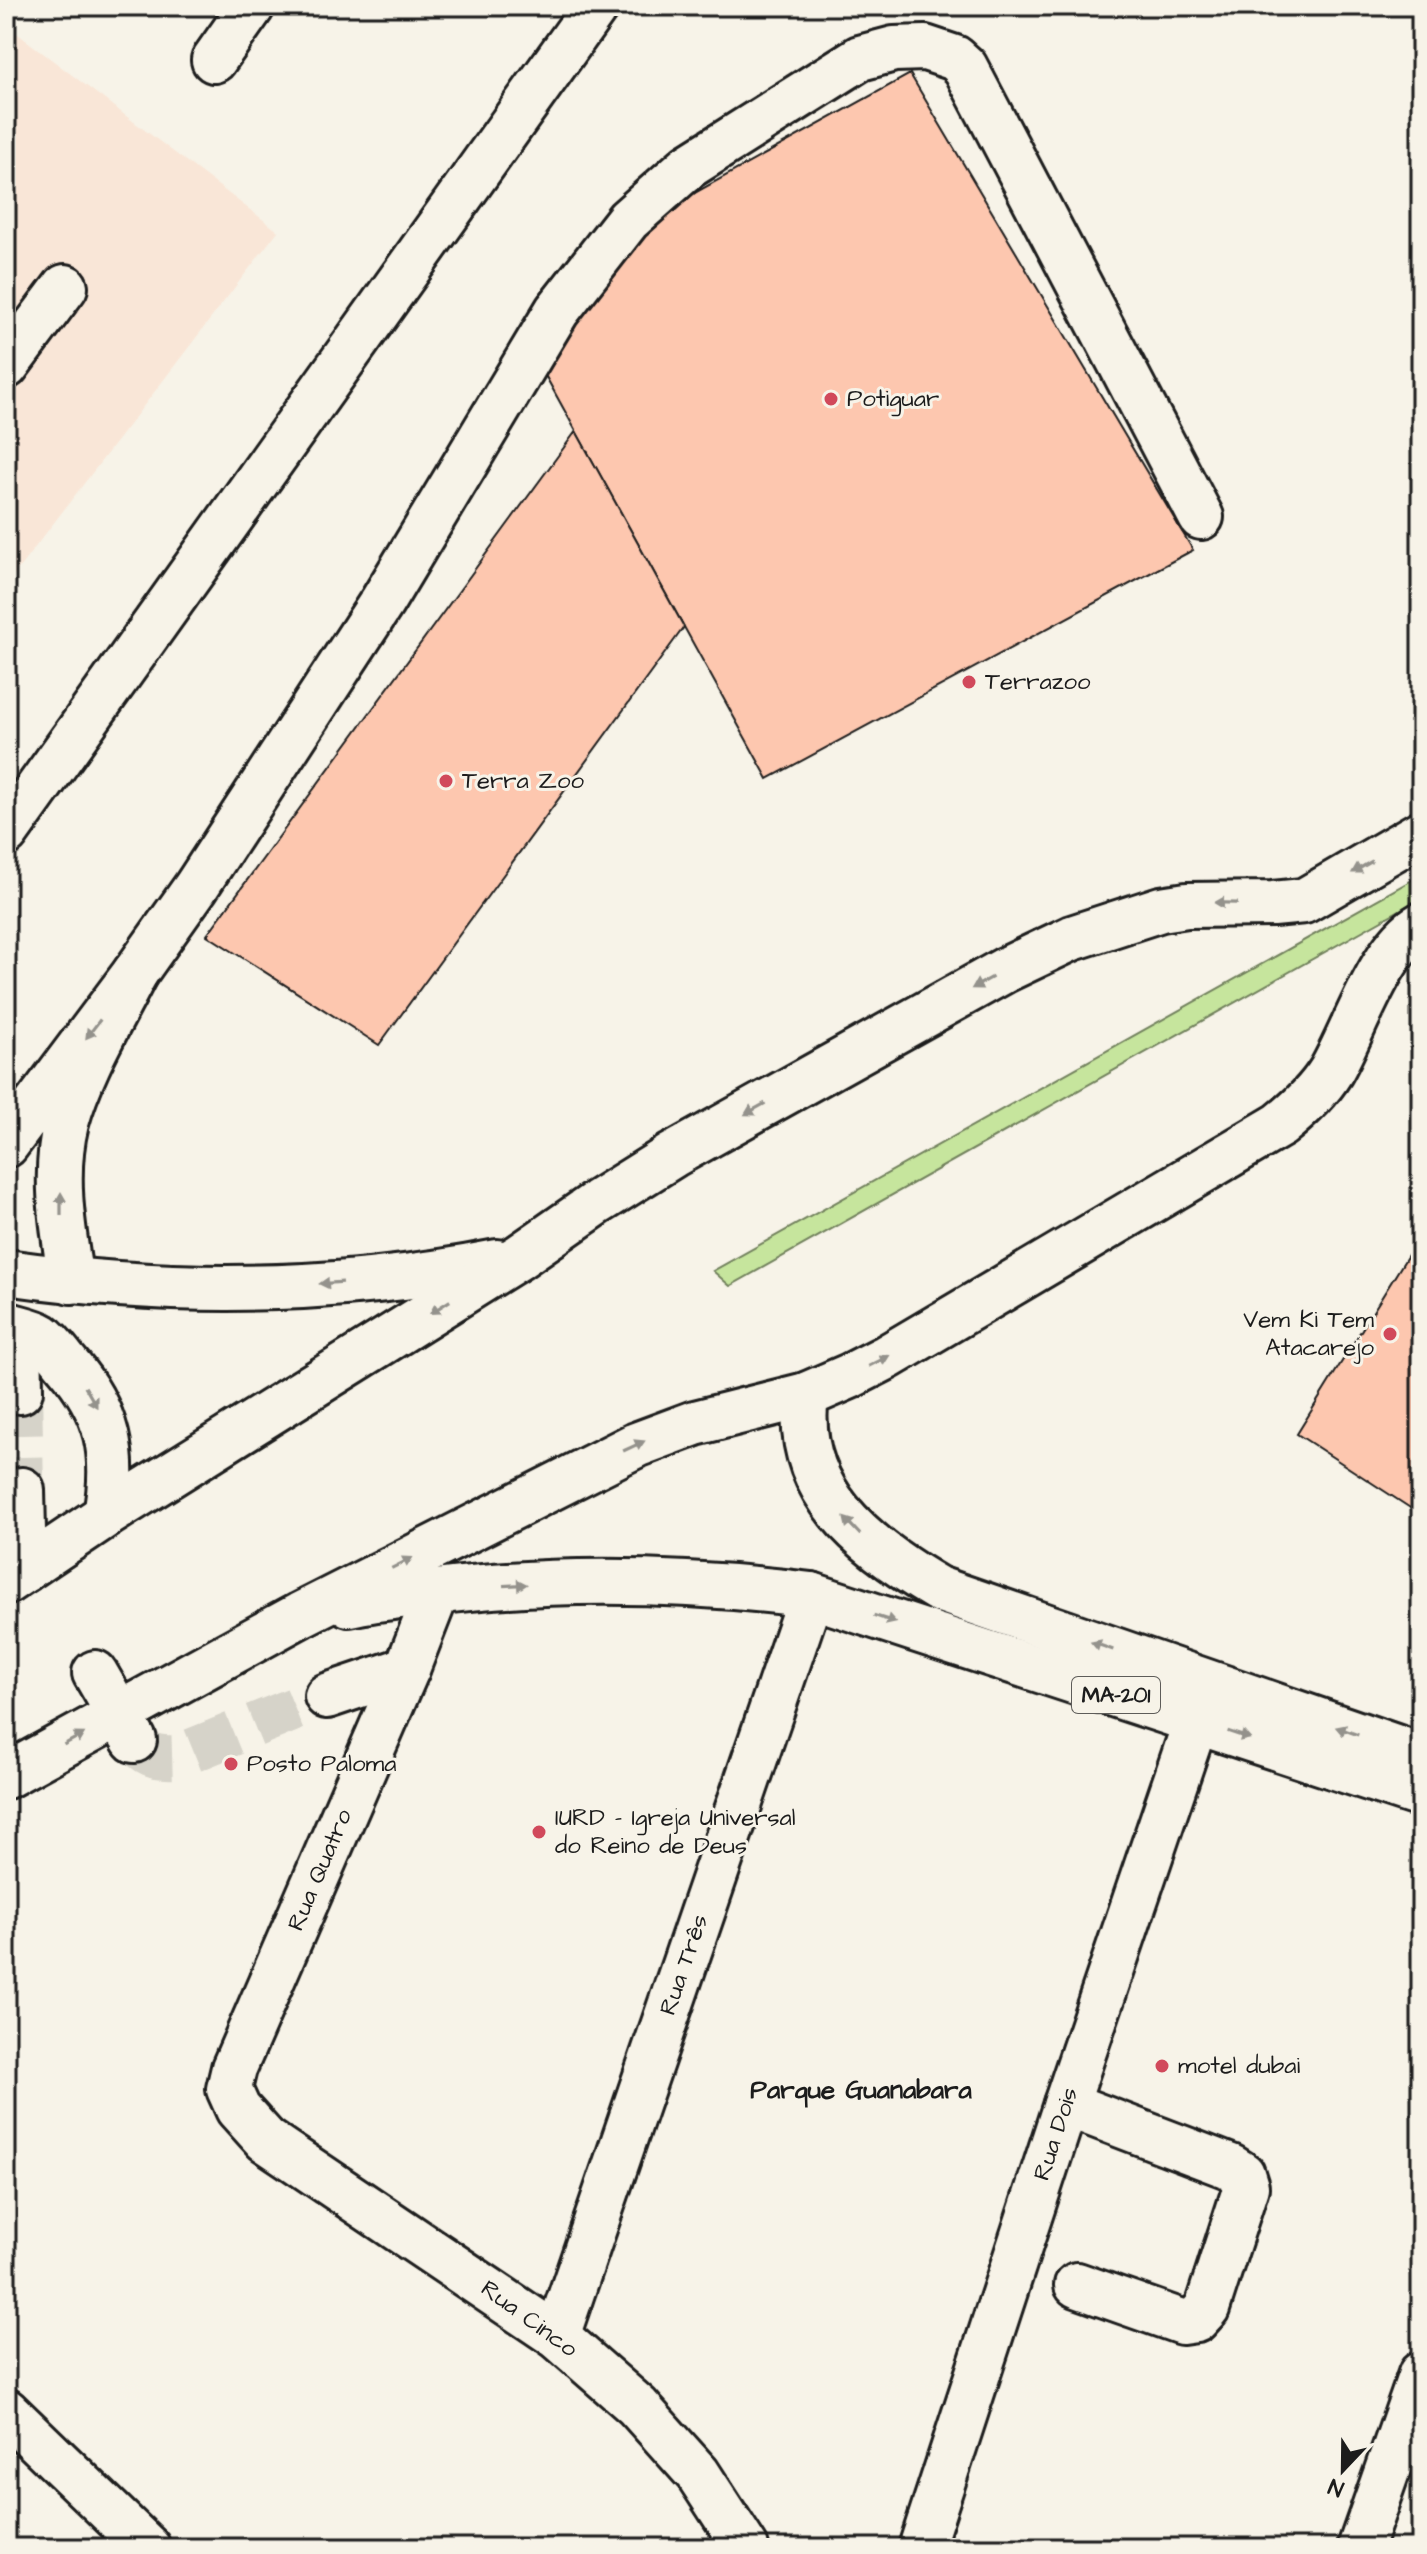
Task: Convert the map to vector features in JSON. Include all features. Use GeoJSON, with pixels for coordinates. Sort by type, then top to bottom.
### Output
{"type":"FeatureCollection","features":[{"type":"Feature","properties":{"kind":"main road"},"geometry":{"type":"LineString","coordinates":[[214,60],[252,6]]}},
{"type":"Feature","properties":{"kind":"main road"},"geometry":{"type":"LineString","coordinates":[[6,833],[596,6]]}},
{"type":"Feature","properties":{"kind":"main road"},"geometry":{"type":"LineString","coordinates":[[6,1145],[196,887],[382,602],[557,311],[628,220],[689,166],[860,58],[894,49],[925,48],[955,58],[965,67],[1201,517]]}},
{"type":"Feature","properties":{"kind":"main road"},"geometry":{"type":"LineString","coordinates":[[6,366],[65,287]]}},
{"type":"Feature","properties":{"kind":"main road"},"geometry":{"type":"LineString","coordinates":[[15,1576],[106,1515],[519,1257],[673,1155],[1005,970],[1072,938],[1140,914],[1187,905],[1304,901],[1421,833]]}},
{"type":"Feature","properties":{"kind":"main road"},"geometry":{"type":"LineString","coordinates":[[6,1776],[126,1727],[300,1615],[647,1440],[695,1423],[806,1395],[887,1357],[1280,1125],[1311,1097],[1329,1074],[1383,967],[1417,927]]}},
{"type":"Feature","properties":{"kind":"main road"},"geometry":{"type":"LineString","coordinates":[[71,1281],[61,1217],[61,1156],[66,1123],[80,1084],[135,973]]}},
{"type":"Feature","properties":{"kind":"main road"},"geometry":{"type":"LineString","coordinates":[[6,1272],[71,1281],[193,1289],[265,1288],[379,1279],[471,1267],[519,1257]]}},
{"type":"Feature","properties":{"kind":"main road"},"geometry":{"type":"LineString","coordinates":[[23,1330],[93,1397],[105,1427],[111,1458],[111,1486],[106,1515]]}},
{"type":"Feature","properties":{"kind":"main road"},"geometry":{"type":"LineString","coordinates":[[20,1391],[23,1330]]}},
{"type":"Feature","properties":{"kind":"main road","name":"MA-201"},"geometry":{"type":"LineString","coordinates":[[806,1395],[804,1433],[813,1468],[822,1486],[843,1516],[869,1542],[938,1589],[1421,1756]]}},
{"type":"Feature","properties":{"kind":"main road"},"geometry":{"type":"LineString","coordinates":[[15,1576],[17,1510]]}},
{"type":"Feature","properties":{"kind":"main road"},"geometry":{"type":"LineString","coordinates":[[300,1615],[356,1602],[437,1592],[578,1582],[724,1584],[811,1595]]}},
{"type":"Feature","properties":{"kind":"main road","name":"Rua Quatro"},"geometry":{"type":"LineString","coordinates":[[266,2140],[238,2109],[229,2089],[234,2068],[407,1669],[437,1592]]}},
{"type":"Feature","properties":{"kind":"main road","name":"MA-201"},"geometry":{"type":"LineString","coordinates":[[811,1595],[1421,1795]]}},
{"type":"Feature","properties":{"kind":"main road","name":"Rua Três"},"geometry":{"type":"LineString","coordinates":[[557,2336],[811,1595]]}},
{"type":"Feature","properties":{"kind":"main road"},"geometry":{"type":"LineString","coordinates":[[327,1696],[407,1669]]}},
{"type":"Feature","properties":{"kind":"main road"},"geometry":{"type":"LineString","coordinates":[[95,1673],[126,1727]]}},
{"type":"Feature","properties":{"kind":"main road","name":"Rua Dois"},"geometry":{"type":"LineString","coordinates":[[921,2548],[1066,2104],[1196,1721]]}},
{"type":"Feature","properties":{"kind":"main road"},"geometry":{"type":"LineString","coordinates":[[1066,2104],[1231,2167],[1242,2174],[1246,2187],[1207,2308],[1196,2320],[1182,2322],[1077,2285]]}},
{"type":"Feature","properties":{"kind":"main road","name":"Rua Cinco"},"geometry":{"type":"LineString","coordinates":[[266,2140],[557,2336],[637,2406],[698,2474],[746,2548]]}},
{"type":"Feature","properties":{"kind":"main road"},"geometry":{"type":"LineString","coordinates":[[1360,2548],[1421,2374]]}},
{"type":"Feature","properties":{"kind":"main road"},"geometry":{"type":"LineString","coordinates":[[6,2411],[148,2548]]}},
{"type":"Feature","properties":{"kind":"shaded area"},"geometry":{"type":"Polygon","coordinates":[[[6,25],[278,231],[6,585],[6,25]]]}},
{"type":"Feature","properties":{"kind":"green space"},"geometry":{"type":"Polygon","coordinates":[[[1421,875],[1421,898],[730,1286],[713,1271],[1421,875]]]}},
{"type":"Feature","properties":{"kind":"building","name":"Potiguar"},"geometry":{"type":"Polygon","coordinates":[[[910,74],[1193,550],[768,779],[540,366],[644,221],[910,74]]]}},
{"type":"Feature","properties":{"kind":"building","name":"Terra Zoo"},"geometry":{"type":"Polygon","coordinates":[[[576,431],[684,627],[379,1045],[207,935],[576,431]]]}},
{"type":"Feature","properties":{"kind":"building","name":"Vem Ki Tem Atacarejo"},"geometry":{"type":"Polygon","coordinates":[[[1421,1234],[1421,1515],[1297,1434],[1421,1234]]]}},
{"type":"Feature","properties":{"kind":"tunnel"},"geometry":{"type":"LineString","coordinates":[[20,1391],[22,1490]]}},
{"type":"Feature","properties":{"kind":"tunnel"},"geometry":{"type":"LineString","coordinates":[[134,1740],[152,1755],[176,1757],[327,1696]]}},
{"type":"Feature","properties":{"kind":"place","name":"Potiguar"},"geometry":{"type":"Point","coordinates":[831,399]}},
{"type":"Feature","properties":{"kind":"place","name":"Terrazoo"},"geometry":{"type":"Point","coordinates":[969,682]}},
{"type":"Feature","properties":{"kind":"place","name":"Terra Zoo"},"geometry":{"type":"Point","coordinates":[446,781]}},
{"type":"Feature","properties":{"kind":"place","name":"Vem Ki Tem Atacarejo"},"geometry":{"type":"Point","coordinates":[1390,1334]}},
{"type":"Feature","properties":{"kind":"place","name":"Posto Paloma"},"geometry":{"type":"Point","coordinates":[231,1764]}},
{"type":"Feature","properties":{"kind":"place","name":"IURD - Igreja Universal do Reino de Deus"},"geometry":{"type":"Point","coordinates":[539,1832]}},
{"type":"Feature","properties":{"kind":"place","name":"motel dubai"},"geometry":{"type":"Point","coordinates":[1162,2066]}},
{"type":"Feature","properties":{"kind":"district","name":"Parque Guanabara"},"geometry":{"type":"Point","coordinates":[861,2090]}}]}
